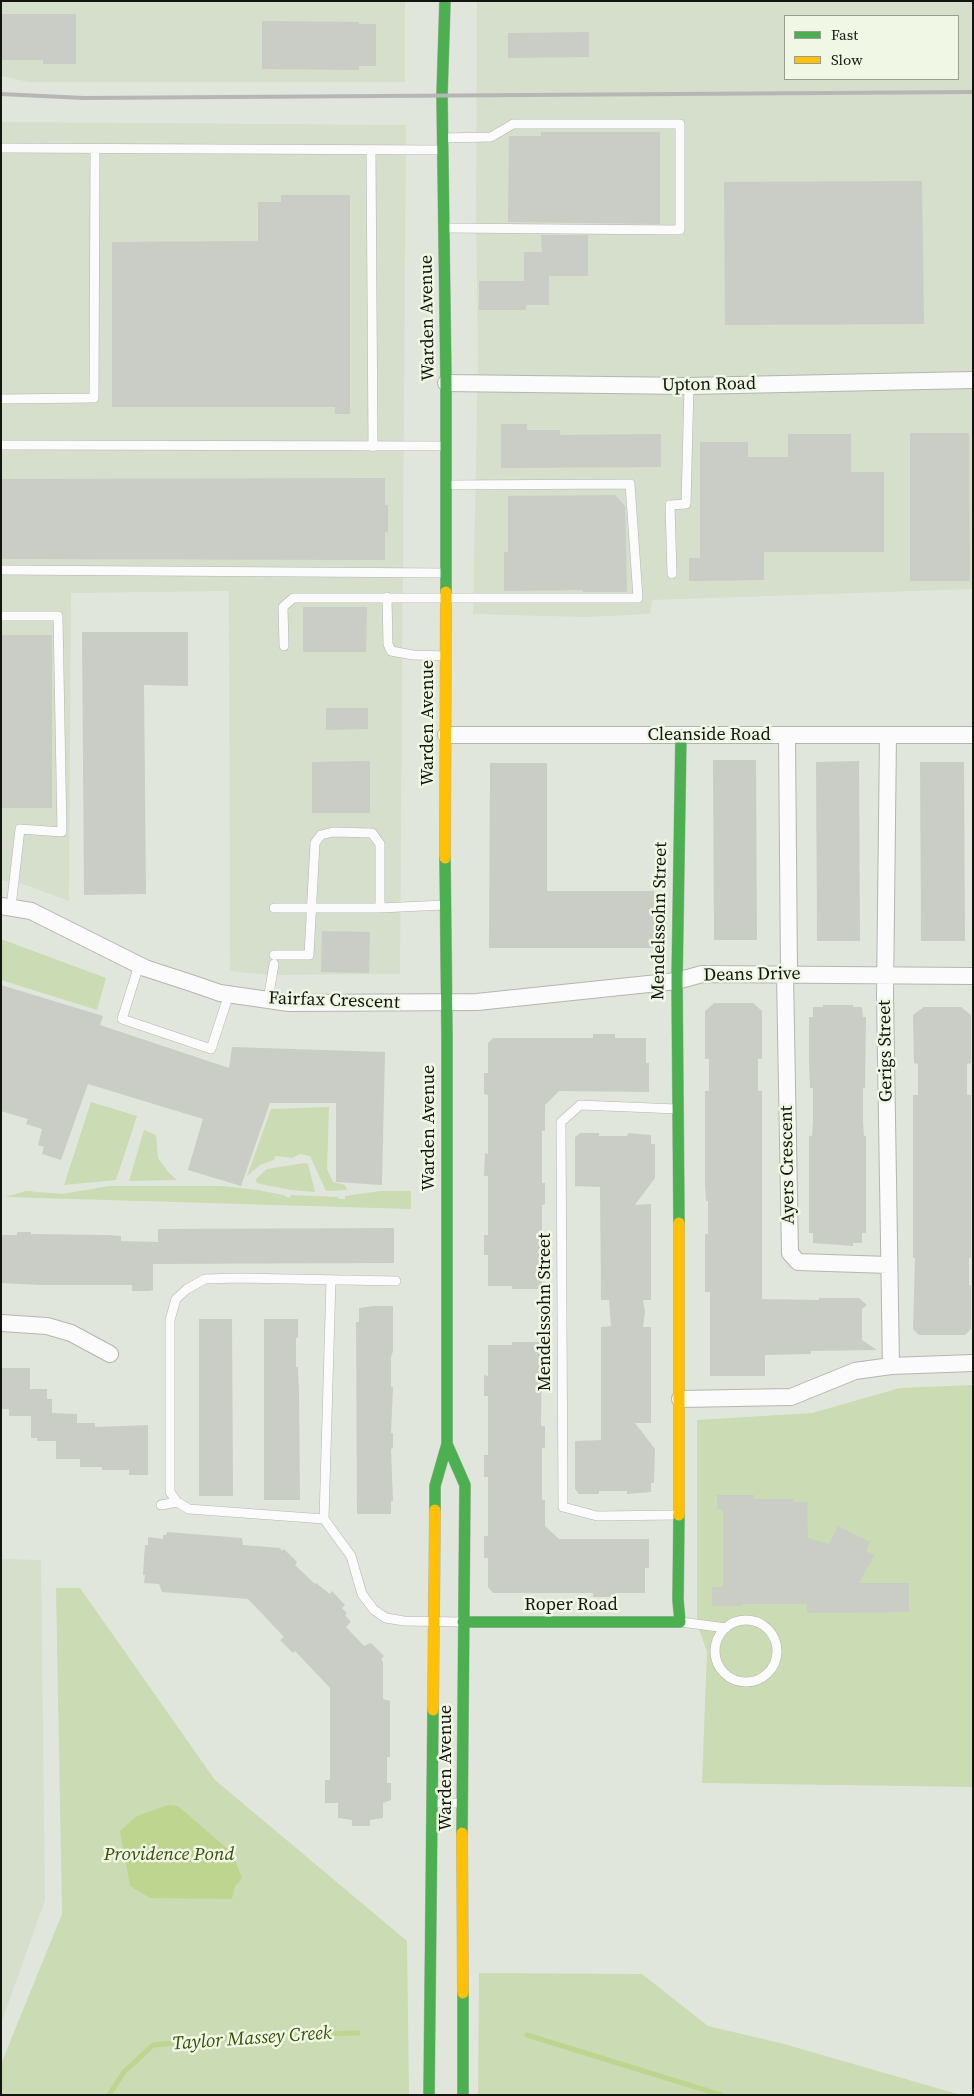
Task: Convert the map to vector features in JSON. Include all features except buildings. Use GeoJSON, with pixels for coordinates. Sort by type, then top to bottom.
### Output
{"type":"FeatureCollection","features":[{"type":"Feature","properties":{"kind":"main road","name":"Warden Avenue"},"geometry":{"type":"LineString","coordinates":[[429,2095],[433,1803],[434,1486],[447,1444],[444,905],[446,383],[443,150],[444,1]]}},
{"type":"Feature","properties":{"kind":"main road","name":"Mendelssohn Street"},"geometry":{"type":"LineString","coordinates":[[680,1622],[678,1600],[680,1399],[676,981],[681,735]]}},
{"type":"Feature","properties":{"kind":"main road","name":"Warden Avenue"},"geometry":{"type":"LineString","coordinates":[[447,1444],[465,1485],[463,1622],[463,2095]]}},
{"type":"Feature","properties":{"kind":"main road","name":"Roper Road"},"geometry":{"type":"LineString","coordinates":[[463,1622],[680,1622]]}},
{"type":"Feature","properties":{"kind":"street","name":"Upton Road"},"geometry":{"type":"LineString","coordinates":[[446,383],[689,386],[973,380]]}},
{"type":"Feature","properties":{"kind":"street","name":"Cleanside Road"},"geometry":{"type":"LineString","coordinates":[[446,735],[973,735]]}},
{"type":"Feature","properties":{"kind":"street","name":"Gerigs Street"},"geometry":{"type":"LineString","coordinates":[[888,735],[886,995],[891,1366]]}},
{"type":"Feature","properties":{"kind":"street","name":"Ayers Crescent"},"geometry":{"type":"LineString","coordinates":[[787,736],[790,1253],[798,1262],[889,1265]]}},
{"type":"Feature","properties":{"kind":"street","name":"Fairfax Crescent"},"geometry":{"type":"LineString","coordinates":[[6,907],[30,911],[139,965],[220,993],[289,1003],[445,1002]]}},
{"type":"Feature","properties":{"kind":"street","name":"Deans Drive"},"geometry":{"type":"LineString","coordinates":[[445,1002],[477,1002],[676,981],[702,974],[972,976]]}},
{"type":"Feature","properties":{"kind":"street"},"geometry":{"type":"LineString","coordinates":[[1,1323],[47,1326],[70,1332],[110,1354]]}},
{"type":"Feature","properties":{"kind":"street"},"geometry":{"type":"LineString","coordinates":[[680,1399],[791,1397],[855,1372],[891,1366],[973,1363]]}},
{"type":"Feature","properties":{"kind":"lane"},"geometry":{"type":"LineString","coordinates":[[443,138],[491,137],[513,124],[680,124],[680,230],[444,228]]}},
{"type":"Feature","properties":{"kind":"lane"},"geometry":{"type":"LineString","coordinates":[[1,148],[443,150]]}},
{"type":"Feature","properties":{"kind":"lane"},"geometry":{"type":"LineString","coordinates":[[1,399],[94,398],[95,149]]}},
{"type":"Feature","properties":{"kind":"lane"},"geometry":{"type":"LineString","coordinates":[[371,151],[373,447]]}},
{"type":"Feature","properties":{"kind":"lane"},"geometry":{"type":"LineString","coordinates":[[672,574],[670,505],[686,504],[689,386]]}},
{"type":"Feature","properties":{"kind":"lane"},"geometry":{"type":"LineString","coordinates":[[1,445],[446,446]]}},
{"type":"Feature","properties":{"kind":"lane"},"geometry":{"type":"LineString","coordinates":[[284,646],[283,607],[293,598],[638,598],[630,484],[445,485]]}},
{"type":"Feature","properties":{"kind":"lane"},"geometry":{"type":"LineString","coordinates":[[1,570],[446,573]]}},
{"type":"Feature","properties":{"kind":"lane"},"geometry":{"type":"LineString","coordinates":[[387,598],[388,644],[391,651],[412,655],[446,656]]}},
{"type":"Feature","properties":{"kind":"lane"},"geometry":{"type":"LineString","coordinates":[[1,616],[58,616],[62,832],[20,829],[6,907]]}},
{"type":"Feature","properties":{"kind":"lane"},"geometry":{"type":"LineString","coordinates":[[274,955],[309,954],[310,907],[315,843],[321,835],[332,832],[372,833],[380,844],[380,908]]}},
{"type":"Feature","properties":{"kind":"lane"},"geometry":{"type":"LineString","coordinates":[[274,908],[380,908],[444,905]]}},
{"type":"Feature","properties":{"kind":"lane"},"geometry":{"type":"LineString","coordinates":[[268,1000],[274,964]]}},
{"type":"Feature","properties":{"kind":"lane"},"geometry":{"type":"LineString","coordinates":[[139,965],[122,1019],[212,1049],[229,994]]}},
{"type":"Feature","properties":{"kind":"lane","name":"Mendelssohn Street"},"geometry":{"type":"LineString","coordinates":[[677,1109],[580,1105],[562,1122],[563,1507],[597,1516],[679,1515]]}},
{"type":"Feature","properties":{"kind":"lane"},"geometry":{"type":"LineString","coordinates":[[324,1519],[189,1509],[177,1502],[170,1492],[170,1320],[176,1299],[187,1289],[205,1279],[396,1281]]}},
{"type":"Feature","properties":{"kind":"lane"},"geometry":{"type":"LineString","coordinates":[[331,1280],[324,1519],[351,1556],[362,1594],[374,1610],[386,1618],[404,1621],[463,1622]]}},
{"type":"Feature","properties":{"kind":"lane"},"geometry":{"type":"LineString","coordinates":[[161,1505],[177,1502]]}},
{"type":"Feature","properties":{"kind":"lane"},"geometry":{"type":"LineString","coordinates":[[680,1622],[726,1628],[734,1623],[754,1621],[763,1625],[771,1632],[776,1646],[776,1661],[764,1677],[755,1681],[744,1682],[735,1680],[719,1666],[716,1646],[719,1636],[726,1628]]}},
{"type":"Feature","properties":{"kind":"lane"},"geometry":{"type":"LineString","coordinates":[[433,1803],[464,1803]]}},
{"type":"Feature","properties":{"kind":"shaded area"},"geometry":{"type":"Polygon","coordinates":[[[1,1],[405,1],[405,82],[29,82],[1,76],[1,1]]]}},
{"type":"Feature","properties":{"kind":"shaded area"},"geometry":{"type":"Polygon","coordinates":[[[477,1],[973,1],[973,589],[652,600],[650,614],[584,617],[473,614],[478,356],[476,222],[477,1]]]}},
{"type":"Feature","properties":{"kind":"shaded area"},"geometry":{"type":"Polygon","coordinates":[[[1,122],[406,125],[400,974],[267,975],[230,971],[229,591],[71,593],[69,901],[26,885],[1,880],[1,122]]]}},
{"type":"Feature","properties":{"kind":"shaded area"},"geometry":{"type":"Polygon","coordinates":[[[1,939],[106,978],[97,1010],[1,980],[1,939]]]}},
{"type":"Feature","properties":{"kind":"shaded area"},"geometry":{"type":"Polygon","coordinates":[[[91,1102],[137,1116],[116,1180],[64,1185],[91,1102]]]}},
{"type":"Feature","properties":{"kind":"shaded area"},"geometry":{"type":"Polygon","coordinates":[[[329,1107],[327,1169],[333,1182],[345,1185],[347,1190],[326,1191],[310,1156],[300,1154],[292,1158],[275,1156],[274,1160],[260,1165],[247,1176],[271,1109],[329,1107]]]}},
{"type":"Feature","properties":{"kind":"shaded area"},"geometry":{"type":"Polygon","coordinates":[[[144,1130],[156,1135],[158,1158],[177,1180],[129,1181],[144,1130]]]}},
{"type":"Feature","properties":{"kind":"shaded area"},"geometry":{"type":"Polygon","coordinates":[[[308,1164],[315,1192],[291,1190],[256,1182],[256,1179],[267,1169],[308,1164]]]}},
{"type":"Feature","properties":{"kind":"shaded area"},"geometry":{"type":"Polygon","coordinates":[[[109,1186],[222,1186],[258,1190],[289,1198],[291,1195],[338,1197],[339,1199],[345,1199],[345,1196],[381,1191],[411,1191],[411,1209],[5,1197],[26,1191],[62,1194],[109,1186]]]}},
{"type":"Feature","properties":{"kind":"shaded area"},"geometry":{"type":"Polygon","coordinates":[[[973,1385],[973,1787],[702,1783],[707,1651],[697,1624],[697,1420],[812,1413],[900,1388],[973,1385]]]}},
{"type":"Feature","properties":{"kind":"shaded area"},"geometry":{"type":"Polygon","coordinates":[[[1,1559],[41,1560],[45,1900],[1,2024],[1,1559]]]}},
{"type":"Feature","properties":{"kind":"shaded area"},"geometry":{"type":"Polygon","coordinates":[[[56,1588],[80,1588],[215,1780],[407,1941],[409,2095],[1,2095],[1,2064],[62,1914],[56,1588]]]}},
{"type":"Feature","properties":{"kind":"shaded area"},"geometry":{"type":"Polygon","coordinates":[[[479,1973],[642,1974],[708,2026],[784,2044],[961,2095],[478,2095],[479,1973]]]}},
{"type":"Feature","properties":{"kind":"water","name":"Providence Pond"},"geometry":{"type":"Polygon","coordinates":[[[168,1805],[178,1806],[232,1853],[242,1878],[235,1886],[232,1899],[150,1898],[130,1886],[120,1831],[137,1816],[168,1805]]]}},
{"type":"Feature","properties":{"kind":"waterway","name":"Taylor Massey Creek"},"geometry":{"type":"LineString","coordinates":[[109,2095],[124,2072],[153,2045],[253,2035],[358,2033]]}},
{"type":"Feature","properties":{"kind":"waterway","name":"Taylor Massey Creek"},"geometry":{"type":"LineString","coordinates":[[527,2035],[721,2095]]}},
{"type":"Feature","properties":{"kind":"railway"},"geometry":{"type":"LineString","coordinates":[[1,94],[84,98],[973,92]]}},
{"type":"Feature","properties":{"kind":"traffic: fast"},"geometry":{"type":"LineString","coordinates":[[445,1],[442,95],[446,383],[446,592]]}},
{"type":"Feature","properties":{"kind":"traffic: fast"},"geometry":{"type":"LineString","coordinates":[[679,1223],[677,981],[681,735]]}},
{"type":"Feature","properties":{"kind":"traffic: fast"},"geometry":{"type":"LineString","coordinates":[[435,1510],[435,1486],[447,1444],[445,858]]}},
{"type":"Feature","properties":{"kind":"traffic: fast"},"geometry":{"type":"LineString","coordinates":[[447,1444],[465,1485],[462,1833]]}},
{"type":"Feature","properties":{"kind":"traffic: fast"},"geometry":{"type":"LineString","coordinates":[[463,1622],[680,1622],[678,1600],[679,1515]]}},
{"type":"Feature","properties":{"kind":"traffic: fast"},"geometry":{"type":"LineString","coordinates":[[429,2095],[433,1710]]}},
{"type":"Feature","properties":{"kind":"traffic: fast"},"geometry":{"type":"LineString","coordinates":[[463,1993],[463,2095]]}},
{"type":"Feature","properties":{"kind":"traffic: slow"},"geometry":{"type":"LineString","coordinates":[[445,858],[446,592]]}},
{"type":"Feature","properties":{"kind":"traffic: slow"},"geometry":{"type":"LineString","coordinates":[[679,1223],[679,1515]]}},
{"type":"Feature","properties":{"kind":"traffic: slow"},"geometry":{"type":"LineString","coordinates":[[433,1710],[435,1510]]}},
{"type":"Feature","properties":{"kind":"traffic: slow"},"geometry":{"type":"LineString","coordinates":[[462,1833],[463,1993]]}}]}
